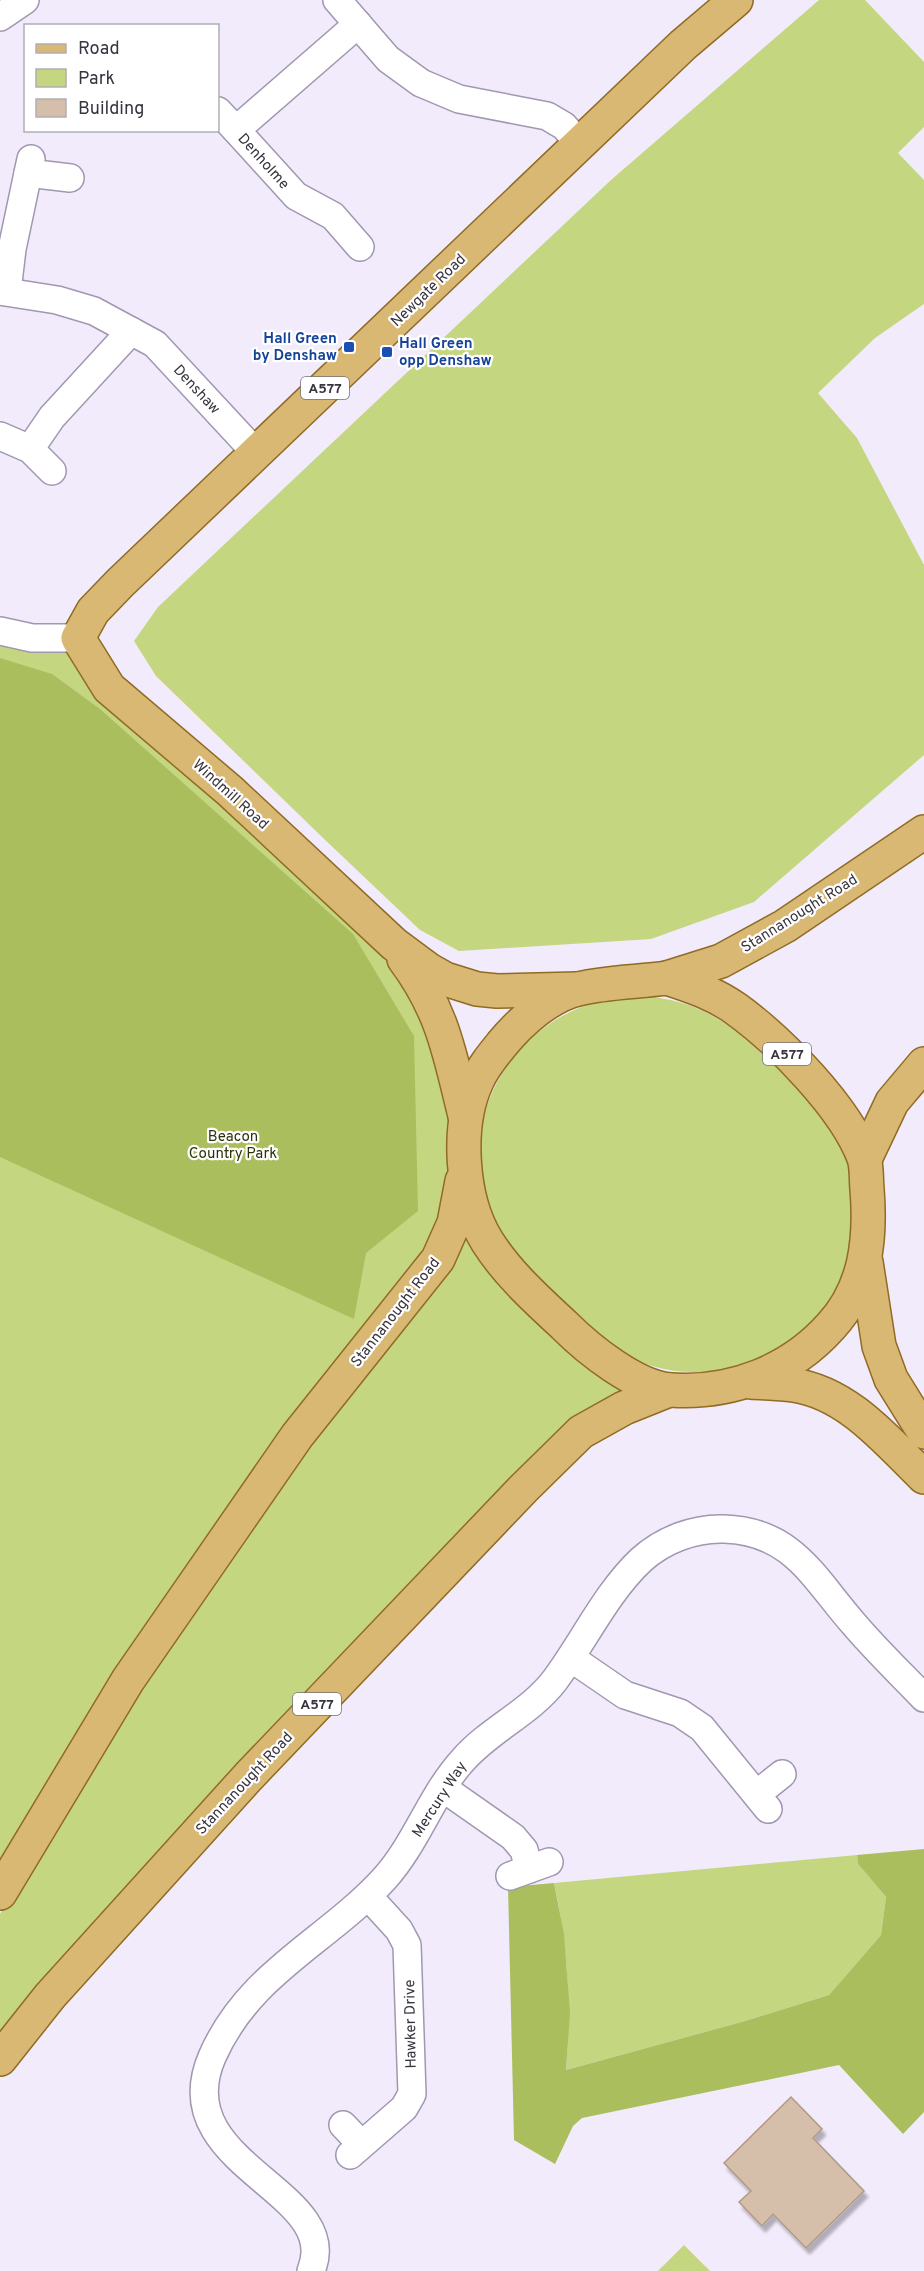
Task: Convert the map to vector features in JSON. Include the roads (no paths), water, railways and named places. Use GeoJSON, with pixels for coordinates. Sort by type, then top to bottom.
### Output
{"type":"FeatureCollection","features":[{"type":"Feature","properties":{"kind":"main road","name":"Newgate Road"},"geometry":{"type":"LineString","coordinates":[[78,638],[93,611],[683,45],[736,0]]}},
{"type":"Feature","properties":{"kind":"main road","name":"Windmill Road"},"geometry":{"type":"LineString","coordinates":[[78,638],[109,688],[230,791],[394,944],[429,970],[461,985],[497,991],[577,989]]}},
{"type":"Feature","properties":{"kind":"main road","name":"Stannanought Road"},"geometry":{"type":"LineString","coordinates":[[667,978],[721,961],[784,926],[924,832]]}},
{"type":"Feature","properties":{"kind":"main road","name":"Windmill Road"},"geometry":{"type":"LineString","coordinates":[[394,944],[432,1001],[441,1022],[466,1121]]}},
{"type":"Feature","properties":{"kind":"main road","name":"A577"},"geometry":{"type":"LineString","coordinates":[[667,978],[700,988],[737,1009],[804,1071],[843,1118],[865,1160],[869,1215],[866,1262],[850,1299],[834,1324],[814,1344],[789,1362],[749,1382],[669,1390],[615,1367],[583,1344],[504,1264],[485,1239],[472,1212],[464,1169],[466,1121],[476,1083],[490,1058],[511,1032],[538,1008],[577,989],[667,978]]}},
{"type":"Feature","properties":{"kind":"main road","name":"A577"},"geometry":{"type":"LineString","coordinates":[[865,1160],[892,1102],[924,1064]]}},
{"type":"Feature","properties":{"kind":"main road","name":"Stannanought Road"},"geometry":{"type":"LineString","coordinates":[[0,1893],[128,1680],[297,1436],[438,1259],[454,1223],[464,1169]]}},
{"type":"Feature","properties":{"kind":"main road"},"geometry":{"type":"LineString","coordinates":[[866,1262],[879,1346],[891,1379],[924,1432]]}},
{"type":"Feature","properties":{"kind":"main road"},"geometry":{"type":"LineString","coordinates":[[749,1382],[794,1385],[820,1392],[846,1406],[871,1424],[924,1477]]}},
{"type":"Feature","properties":{"kind":"main road","name":"Stannanought Road"},"geometry":{"type":"LineString","coordinates":[[0,2059],[50,1996],[248,1777],[523,1489],[581,1432],[624,1408],[669,1390]]}},
{"type":"Feature","properties":{"kind":"street"},"geometry":{"type":"LineString","coordinates":[[0,17],[25,0]]}},
{"type":"Feature","properties":{"kind":"street"},"geometry":{"type":"LineString","coordinates":[[337,0],[388,59],[421,83],[459,99],[546,116],[564,126],[580,144]]}},
{"type":"Feature","properties":{"kind":"street","name":"Denholme"},"geometry":{"type":"LineString","coordinates":[[348,244],[333,216],[296,196],[236,130],[358,24]]}},
{"type":"Feature","properties":{"kind":"street"},"geometry":{"type":"LineString","coordinates":[[219,112],[236,130]]}},
{"type":"Feature","properties":{"kind":"street","name":"Denshaw"},"geometry":{"type":"LineString","coordinates":[[70,178],[30,166],[4,291],[57,300],[94,311],[155,344],[257,454]]}},
{"type":"Feature","properties":{"kind":"street"},"geometry":{"type":"LineString","coordinates":[[30,449],[52,417],[131,331]]}},
{"type":"Feature","properties":{"kind":"street"},"geometry":{"type":"LineString","coordinates":[[0,436],[30,449],[52,471]]}},
{"type":"Feature","properties":{"kind":"street"},"geometry":{"type":"LineString","coordinates":[[0,632],[32,638],[78,638]]}},
{"type":"Feature","properties":{"kind":"street","name":"Mercury Way"},"geometry":{"type":"LineString","coordinates":[[311,2271],[314,2241],[304,2217],[234,2156],[216,2130],[206,2101],[207,2072],[227,2030],[266,1979],[368,1896],[406,1851],[443,1788],[474,1749],[539,1698],[571,1658],[623,1580],[654,1549],[692,1533],[719,1528],[737,1529],[767,1537],[802,1560],[855,1626],[924,1698]]}},
{"type":"Feature","properties":{"kind":"street"},"geometry":{"type":"LineString","coordinates":[[571,1658],[625,1695],[668,1709],[692,1720],[713,1738],[762,1801],[782,1774]]}},
{"type":"Feature","properties":{"kind":"street"},"geometry":{"type":"LineString","coordinates":[[443,1788],[513,1836],[524,1850],[530,1869]]}},
{"type":"Feature","properties":{"kind":"street","name":"Hawker Drive"},"geometry":{"type":"LineString","coordinates":[[351,2141],[404,2108],[412,2094],[407,1945],[399,1930],[368,1896]]}},
{"type":"Feature","properties":{"kind":"place","name":"Hall Green by Denshaw"},"geometry":{"type":"Point","coordinates":[349,347]}},
{"type":"Feature","properties":{"kind":"place","name":"Hall Green opp Denshaw"},"geometry":{"type":"Point","coordinates":[387,352]}},
{"type":"Feature","properties":{"kind":"park label","name":"Beacon Country Park"},"geometry":{"type":"Point","coordinates":[233,1144]}}]}
